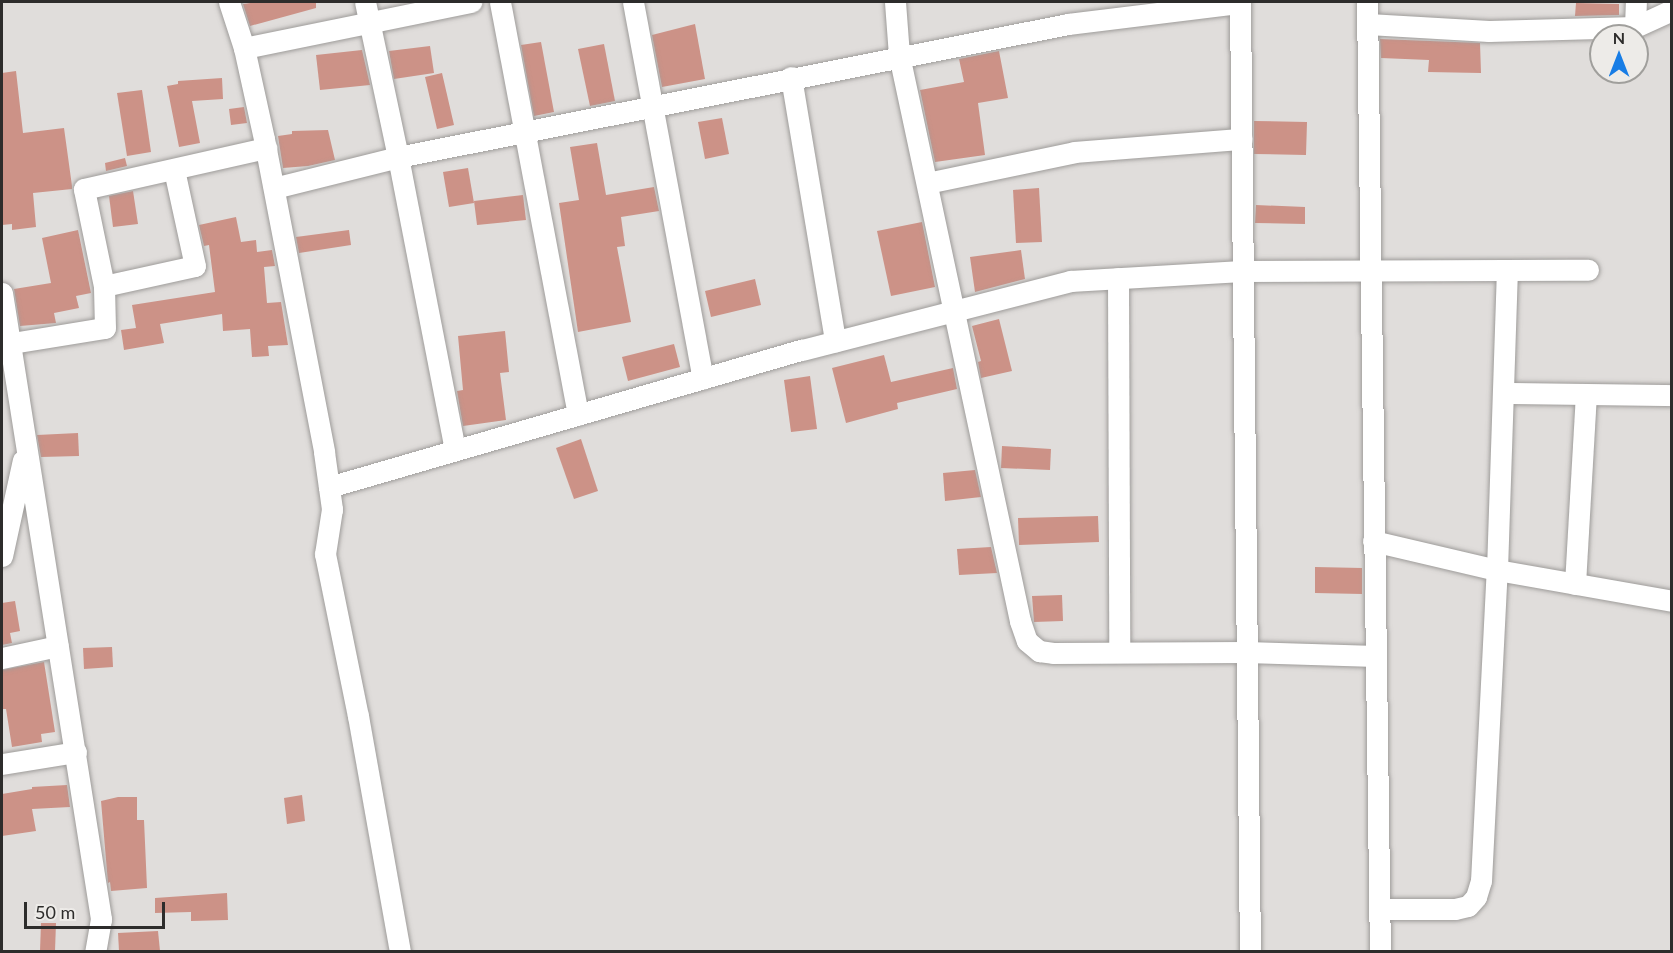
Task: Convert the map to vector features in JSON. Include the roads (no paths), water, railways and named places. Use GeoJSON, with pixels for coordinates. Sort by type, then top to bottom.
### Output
{"type":"FeatureCollection","features":[{"type":"Feature","properties":{"kind":"street"},"geometry":{"type":"LineString","coordinates":[[230,2],[244,48],[266,148],[329,487],[332,509],[325,554],[358,716],[400,951]]}},
{"type":"Feature","properties":{"kind":"street"},"geometry":{"type":"LineString","coordinates":[[244,48],[367,12],[471,2]]}},
{"type":"Feature","properties":{"kind":"street"},"geometry":{"type":"LineString","coordinates":[[500,2],[578,415]]}},
{"type":"Feature","properties":{"kind":"street"},"geometry":{"type":"LineString","coordinates":[[633,2],[703,379]]}},
{"type":"Feature","properties":{"kind":"street"},"geometry":{"type":"LineString","coordinates":[[895,2],[899,55],[1020,621],[1027,641],[1039,651],[1053,654],[1246,652],[1376,656]]}},
{"type":"Feature","properties":{"kind":"street"},"geometry":{"type":"LineString","coordinates":[[274,188],[398,157],[899,55],[1068,24],[1240,2],[1250,951]]}},
{"type":"Feature","properties":{"kind":"street"},"geometry":{"type":"LineString","coordinates":[[1367,2],[1380,951]]}},
{"type":"Feature","properties":{"kind":"street"},"geometry":{"type":"LineString","coordinates":[[1635,24],[1636,2]]}},
{"type":"Feature","properties":{"kind":"street"},"geometry":{"type":"LineString","coordinates":[[1641,24],[1671,10]]}},
{"type":"Feature","properties":{"kind":"street"},"geometry":{"type":"LineString","coordinates":[[367,12],[398,157],[455,450]]}},
{"type":"Feature","properties":{"kind":"street"},"geometry":{"type":"LineString","coordinates":[[1368,24],[1489,31],[1589,28]]}},
{"type":"Feature","properties":{"kind":"street"},"geometry":{"type":"LineString","coordinates":[[791,77],[835,341]]}},
{"type":"Feature","properties":{"kind":"street"},"geometry":{"type":"LineString","coordinates":[[927,183],[1075,152],[1241,139]]}},
{"type":"Feature","properties":{"kind":"street"},"geometry":{"type":"LineString","coordinates":[[12,343],[105,328],[104,286],[84,189],[266,148]]}},
{"type":"Feature","properties":{"kind":"street"},"geometry":{"type":"LineString","coordinates":[[104,286],[195,266],[174,170]]}},
{"type":"Feature","properties":{"kind":"street"},"geometry":{"type":"LineString","coordinates":[[1380,909],[1455,909],[1468,906],[1476,897],[1481,881],[1497,570],[1508,270]]}},
{"type":"Feature","properties":{"kind":"street"},"geometry":{"type":"LineString","coordinates":[[329,487],[835,341],[1070,281],[1242,271],[1588,270]]}},
{"type":"Feature","properties":{"kind":"street"},"geometry":{"type":"LineString","coordinates":[[1119,278],[1119,652]]}},
{"type":"Feature","properties":{"kind":"street"},"geometry":{"type":"LineString","coordinates":[[2,293],[12,343],[11,420],[25,447],[76,752],[101,919],[95,951]]}},
{"type":"Feature","properties":{"kind":"street"},"geometry":{"type":"LineString","coordinates":[[1503,393],[1671,395]]}},
{"type":"Feature","properties":{"kind":"street"},"geometry":{"type":"LineString","coordinates":[[1575,584],[1586,394]]}},
{"type":"Feature","properties":{"kind":"street"},"geometry":{"type":"LineString","coordinates":[[2,556],[25,447]]}},
{"type":"Feature","properties":{"kind":"street"},"geometry":{"type":"LineString","coordinates":[[1373,541],[1497,570],[1671,602]]}},
{"type":"Feature","properties":{"kind":"street"},"geometry":{"type":"LineString","coordinates":[[2,658],[58,646]]}},
{"type":"Feature","properties":{"kind":"street"},"geometry":{"type":"LineString","coordinates":[[2,764],[76,752]]}}]}
